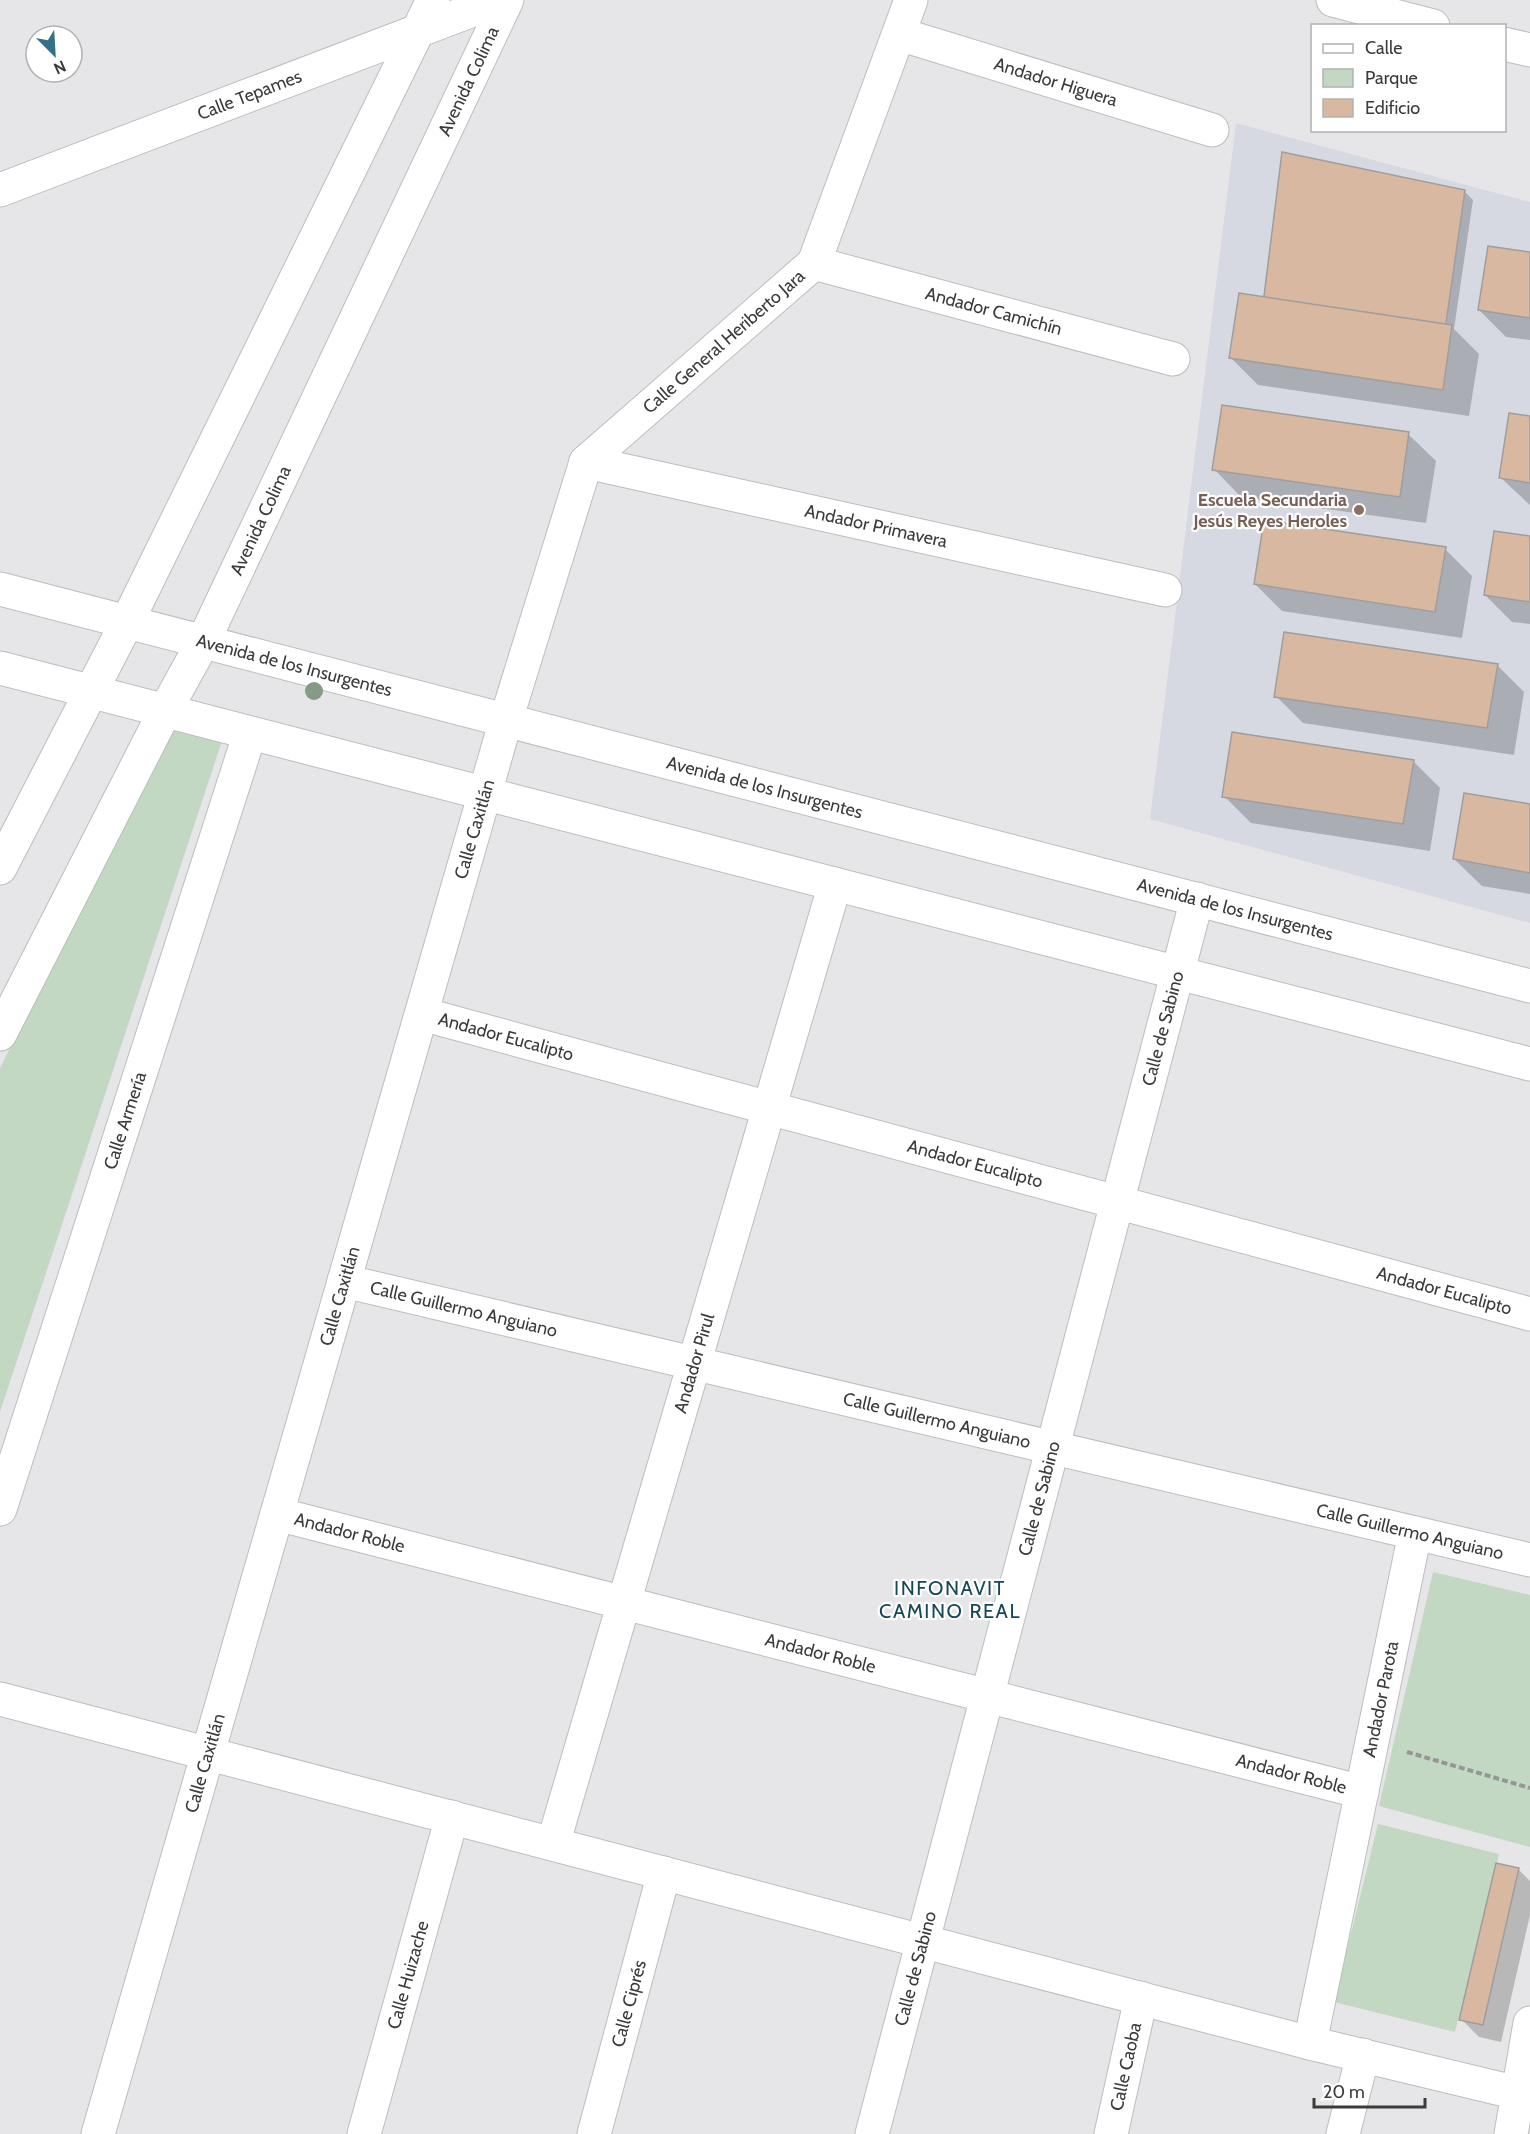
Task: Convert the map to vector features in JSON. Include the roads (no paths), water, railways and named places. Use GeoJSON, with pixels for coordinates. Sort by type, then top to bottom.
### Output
{"type":"FeatureCollection","features":[{"type":"Feature","properties":{"kind":"street"},"geometry":{"type":"LineString","coordinates":[[0,868],[127,622],[433,0]]}},
{"type":"Feature","properties":{"kind":"street","name":"Calle Tepames"},"geometry":{"type":"LineString","coordinates":[[0,190],[499,0]]}},
{"type":"Feature","properties":{"kind":"street","name":"Avenida Colima"},"geometry":{"type":"LineString","coordinates":[[0,1034],[165,711],[203,642],[507,0]]}},
{"type":"Feature","properties":{"kind":"street","name":"Calle General Heriberto Jara"},"geometry":{"type":"LineString","coordinates":[[586,462],[814,263],[911,0]]}},
{"type":"Feature","properties":{"kind":"street"},"geometry":{"type":"LineString","coordinates":[[1333,0],[1425,24]]}},
{"type":"Feature","properties":{"kind":"street","name":"Andador Higuera"},"geometry":{"type":"LineString","coordinates":[[898,34],[1212,130]]}},
{"type":"Feature","properties":{"kind":"street"},"geometry":{"type":"LineString","coordinates":[[1506,44],[1530,50]]}},
{"type":"Feature","properties":{"kind":"street","name":"Andador Camichín"},"geometry":{"type":"LineString","coordinates":[[814,263],[1173,359]]}},
{"type":"Feature","properties":{"kind":"street","name":"Andador Primavera"},"geometry":{"type":"LineString","coordinates":[[586,462],[1165,590]]}},
{"type":"Feature","properties":{"kind":"street","name":"Calle Caxitlán"},"geometry":{"type":"LineString","coordinates":[[98,2134],[506,720],[586,462]]}},
{"type":"Feature","properties":{"kind":"street","name":"Avenida de los Insurgentes"},"geometry":{"type":"LineString","coordinates":[[0,589],[1530,986]]}},
{"type":"Feature","properties":{"kind":"street"},"geometry":{"type":"LineString","coordinates":[[0,668],[1530,1064]]}},
{"type":"Feature","properties":{"kind":"street","name":"Calle Armería"},"geometry":{"type":"LineString","coordinates":[[0,1509],[250,733]]}},
{"type":"Feature","properties":{"kind":"street","name":"Andador Pirul"},"geometry":{"type":"LineString","coordinates":[[553,1844],[836,884]]}},
{"type":"Feature","properties":{"kind":"street","name":"Calle de Sabino"},"geometry":{"type":"LineString","coordinates":[[872,2134],[1197,899]]}},
{"type":"Feature","properties":{"kind":"street","name":"Andador Eucalipto"},"geometry":{"type":"LineString","coordinates":[[422,1014],[1530,1314]]}},
{"type":"Feature","properties":{"kind":"street","name":"Calle Guillermo Anguiano"},"geometry":{"type":"LineString","coordinates":[[344,1281],[1530,1560]]}},
{"type":"Feature","properties":{"kind":"street","name":"Andador Roble"},"geometry":{"type":"LineString","coordinates":[[277,1514],[1362,1792]]}},
{"type":"Feature","properties":{"kind":"street","name":"Andador Parota"},"geometry":{"type":"LineString","coordinates":[[1310,2043],[1416,1533]]}},
{"type":"Feature","properties":{"kind":"street"},"geometry":{"type":"LineString","coordinates":[[0,1699],[1310,2043],[1524,2095]]}},
{"type":"Feature","properties":{"kind":"street","name":"Calle Huizache"},"geometry":{"type":"LineString","coordinates":[[364,2134],[452,1817]]}},
{"type":"Feature","properties":{"kind":"street","name":"Calle Ciprés"},"geometry":{"type":"LineString","coordinates":[[594,2134],[664,1873]]}},
{"type":"Feature","properties":{"kind":"street","name":"Calle Caoba"},"geometry":{"type":"LineString","coordinates":[[1111,2134],[1141,1998]]}},
{"type":"Feature","properties":{"kind":"street"},"geometry":{"type":"LineString","coordinates":[[1511,2134],[1524,2095],[1530,2023]]}},
{"type":"Feature","properties":{"kind":"street"},"geometry":{"type":"LineString","coordinates":[[1343,2134],[1363,2055]]}},
{"type":"Feature","properties":{"kind":"place","name":"Escuela Secundaria Jesús Reyes Heroles"},"geometry":{"type":"Point","coordinates":[1359,510]}},
{"type":"Feature","properties":{"kind":"district","name":"INFONAVIT CAMINO REAL"},"geometry":{"type":"Point","coordinates":[950,1600]}}]}
